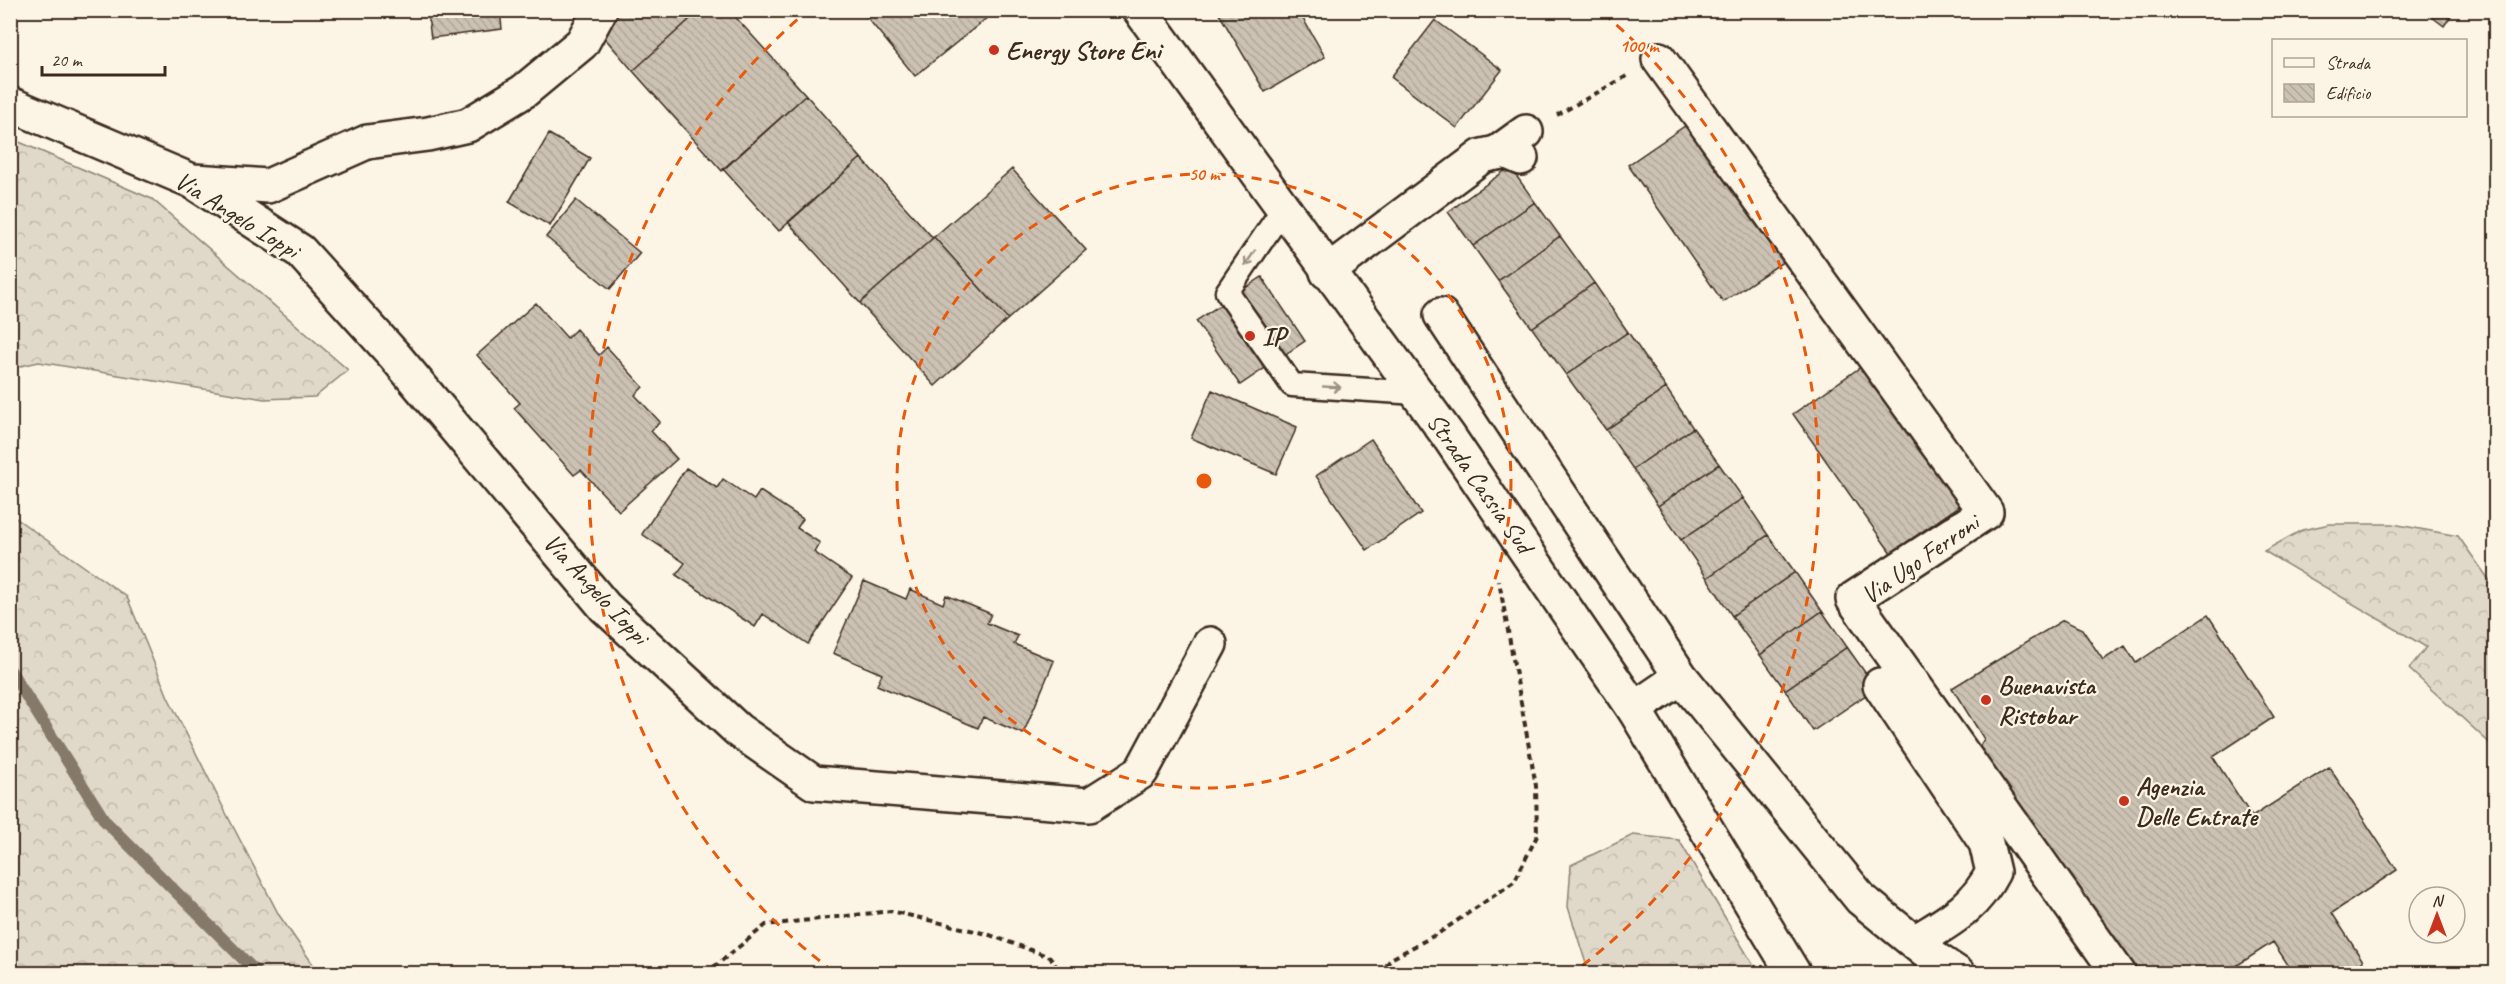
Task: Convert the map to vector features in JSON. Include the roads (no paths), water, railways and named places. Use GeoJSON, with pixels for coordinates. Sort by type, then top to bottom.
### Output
{"type":"FeatureCollection","features":[{"type":"Feature","properties":{"kind":"street"},"geometry":{"type":"LineString","coordinates":[[192,181],[268,186],[367,142],[428,134],[468,125],[524,91],[582,43],[600,10]]}},
{"type":"Feature","properties":{"kind":"street","name":"Strada Cassia Sud"},"geometry":{"type":"LineString","coordinates":[[1140,10],[1327,272],[1417,393],[1634,709],[1794,974]]}},
{"type":"Feature","properties":{"kind":"street","name":"Via Ugo Ferroni"},"geometry":{"type":"LineString","coordinates":[[1659,58],[1986,512],[1853,599],[2119,974]]}},
{"type":"Feature","properties":{"kind":"street","name":"Via Angelo Ioppi"},"geometry":{"type":"LineString","coordinates":[[10,104],[192,181],[300,251],[394,355],[605,607],[738,730],[814,783],[1089,805],[1141,772],[1210,644]]}},
{"type":"Feature","properties":{"kind":"street"},"geometry":{"type":"LineString","coordinates":[[1327,272],[1482,156],[1515,148]]}},
{"type":"Feature","properties":{"kind":"street"},"geometry":{"type":"LineString","coordinates":[[1441,315],[1681,677],[1861,899],[1958,974]]}},
{"type":"Feature","properties":{"kind":"street"},"geometry":{"type":"LineString","coordinates":[[1634,709],[1681,677]]}},
{"type":"Feature","properties":{"kind":"street"},"geometry":{"type":"LineString","coordinates":[[1880,685],[1986,843],[1993,872],[1982,894],[1964,912],[1915,942]]}},
{"type":"Feature","properties":{"kind":"lane"},"geometry":{"type":"LineString","coordinates":[[1283,210],[1227,292],[1292,385],[1417,393]]}},
{"type":"Feature","properties":{"kind":"waterway"},"geometry":{"type":"LineString","coordinates":[[10,670],[105,821],[258,974]]}},
{"type":"Feature","properties":{"kind":"place","name":"Energy Store Eni"},"geometry":{"type":"Point","coordinates":[994,50]}},
{"type":"Feature","properties":{"kind":"place","name":"IP"},"geometry":{"type":"Point","coordinates":[1250,336]}},
{"type":"Feature","properties":{"kind":"place","name":"Buenavista Ristobar"},"geometry":{"type":"Point","coordinates":[1986,700]}},
{"type":"Feature","properties":{"kind":"place","name":"Agenzia Delle Entrate"},"geometry":{"type":"Point","coordinates":[2124,801]}}]}
